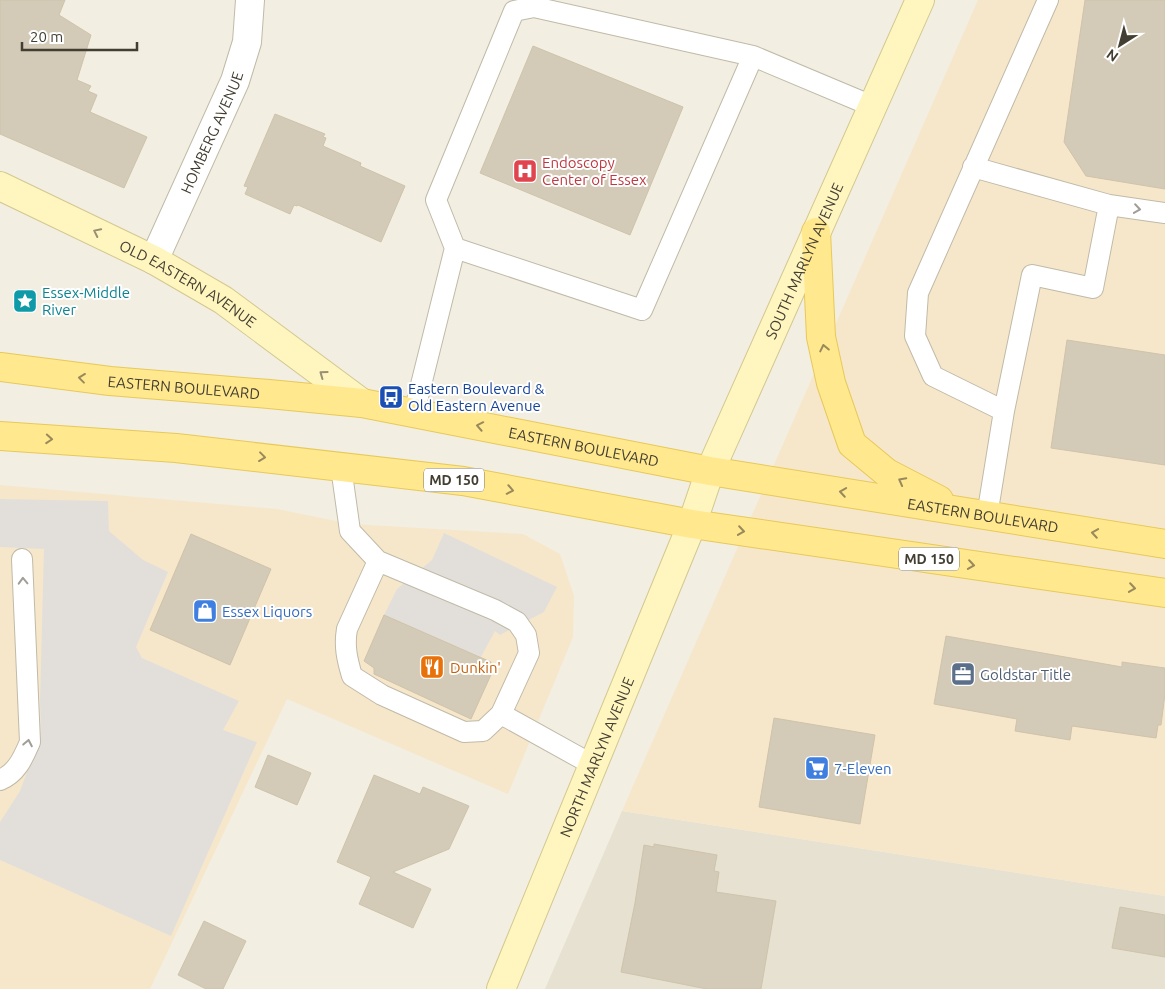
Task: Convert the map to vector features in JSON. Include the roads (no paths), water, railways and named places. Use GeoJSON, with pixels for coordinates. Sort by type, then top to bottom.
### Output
{"type":"FeatureCollection","features":[{"type":"Feature","properties":{"kind":"main road"},"geometry":{"type":"LineString","coordinates":[[816,232],[821,337],[831,383],[852,444],[887,473],[960,512]]}},
{"type":"Feature","properties":{"kind":"main road","name":"EASTERN BOULEVARD"},"geometry":{"type":"LineString","coordinates":[[0,367],[110,381],[362,403],[710,470],[1165,544]]}},
{"type":"Feature","properties":{"kind":"main road","name":"MD 150"},"geometry":{"type":"LineString","coordinates":[[0,436],[176,448],[463,481],[692,524],[1165,593]]}},
{"type":"Feature","properties":{"kind":"street","name":"HOMBERG AVENUE"},"geometry":{"type":"LineString","coordinates":[[154,260],[236,81],[247,42],[250,0]]}},
{"type":"Feature","properties":{"kind":"street","name":"SOUTH MARLYN AVENUE"},"geometry":{"type":"LineString","coordinates":[[692,524],[710,470],[920,0]]}},
{"type":"Feature","properties":{"kind":"street","name":"OLD EASTERN AVENUE"},"geometry":{"type":"LineString","coordinates":[[0,186],[154,260],[223,300],[362,403]]}},
{"type":"Feature","properties":{"kind":"street","name":"NORTH MARLYN AVENUE"},"geometry":{"type":"LineString","coordinates":[[501,989],[692,524]]}},
{"type":"Feature","properties":{"kind":"lane"},"geometry":{"type":"LineString","coordinates":[[1004,411],[933,376],[915,336],[918,293],[1048,0]]}},
{"type":"Feature","properties":{"kind":"lane"},"geometry":{"type":"LineString","coordinates":[[414,413],[455,248],[436,200],[514,11],[534,7],[753,56],[872,106]]}},
{"type":"Feature","properties":{"kind":"lane"},"geometry":{"type":"LineString","coordinates":[[455,248],[642,310],[753,56]]}},
{"type":"Feature","properties":{"kind":"lane"},"geometry":{"type":"LineString","coordinates":[[973,167],[1109,205],[1165,213]]}},
{"type":"Feature","properties":{"kind":"lane"},"geometry":{"type":"LineString","coordinates":[[987,516],[1004,411],[1032,275],[1094,288],[1109,205]]}},
{"type":"Feature","properties":{"kind":"lane"},"geometry":{"type":"LineString","coordinates":[[340,467],[350,531],[378,561],[494,610],[517,622],[526,635],[529,653],[501,714],[483,731],[464,732],[382,695],[352,676],[346,655],[345,639],[347,629],[378,561]]}},
{"type":"Feature","properties":{"kind":"lane"},"geometry":{"type":"LineString","coordinates":[[0,780],[5,778],[21,763],[30,742],[22,559]]}},
{"type":"Feature","properties":{"kind":"lane"},"geometry":{"type":"LineString","coordinates":[[501,714],[593,765]]}},
{"type":"Feature","properties":{"kind":"place","name":"Endoscopy Center of Essex"},"geometry":{"type":"Point","coordinates":[525,171]}},
{"type":"Feature","properties":{"kind":"place","name":"Essex-Middle River"},"geometry":{"type":"Point","coordinates":[25,301]}},
{"type":"Feature","properties":{"kind":"place","name":"Eastern Boulevard & Old Eastern Avenue"},"geometry":{"type":"Point","coordinates":[391,397]}},
{"type":"Feature","properties":{"kind":"place","name":"Essex Liquors"},"geometry":{"type":"Point","coordinates":[205,611]}},
{"type":"Feature","properties":{"kind":"place","name":"Dunkin'"},"geometry":{"type":"Point","coordinates":[432,667]}},
{"type":"Feature","properties":{"kind":"place","name":"Goldstar Title"},"geometry":{"type":"Point","coordinates":[963,674]}},
{"type":"Feature","properties":{"kind":"place","name":"7-Eleven"},"geometry":{"type":"Point","coordinates":[817,768]}}]}
